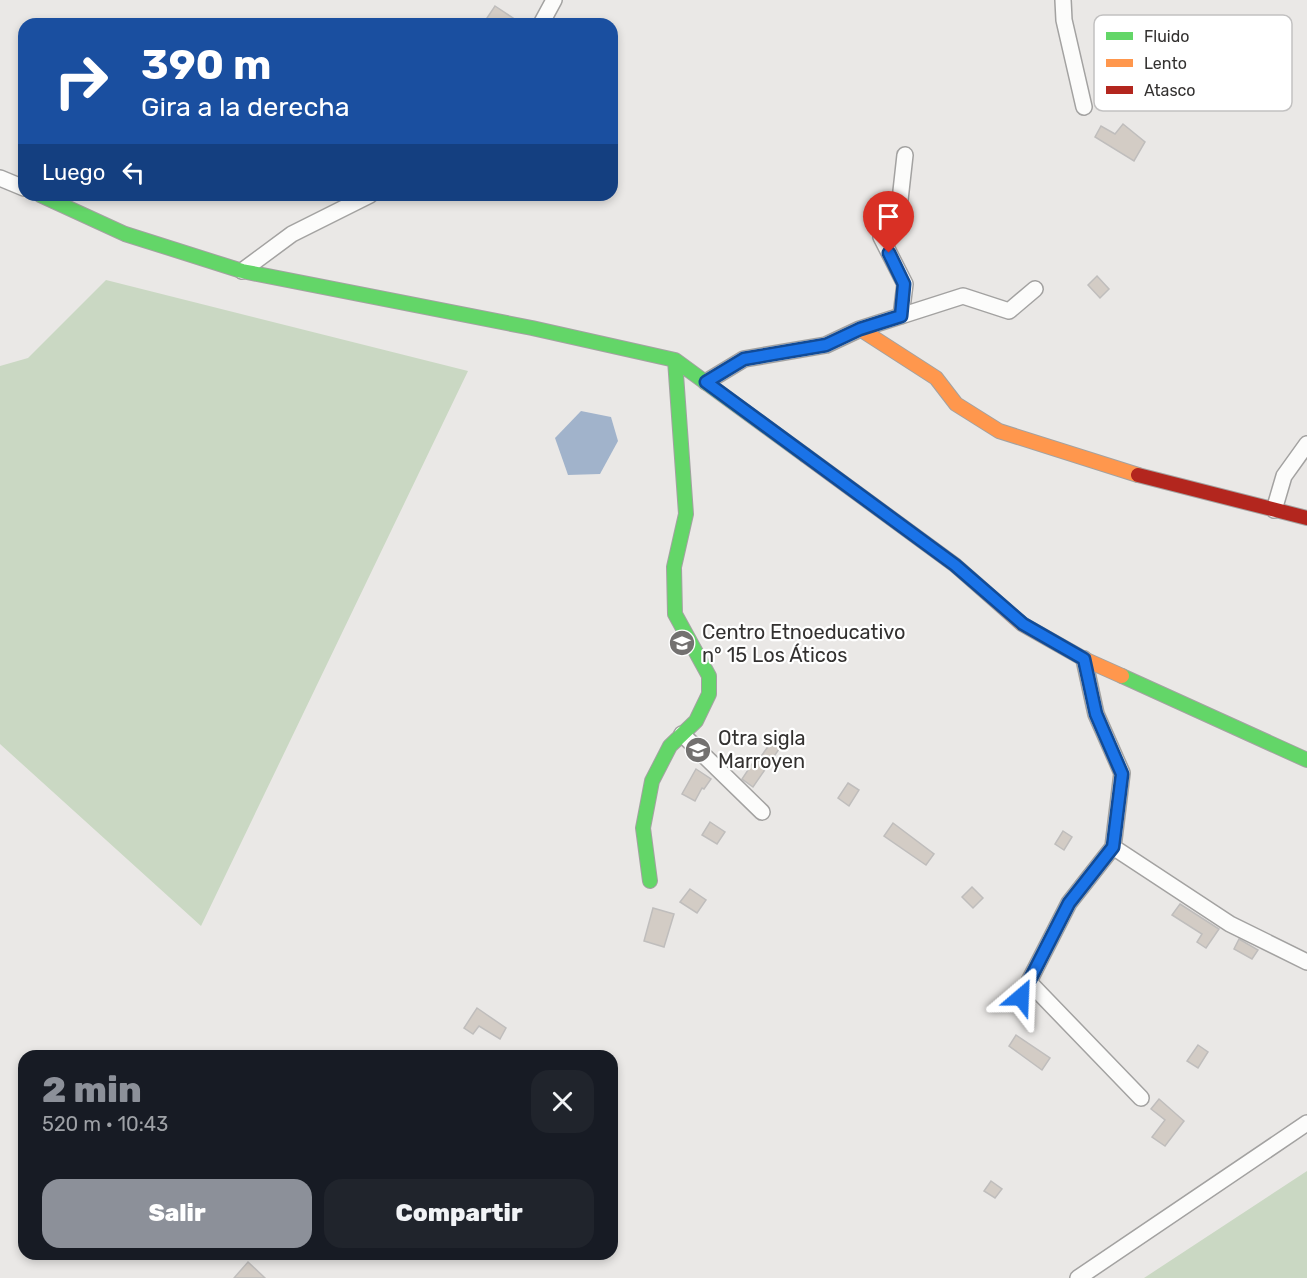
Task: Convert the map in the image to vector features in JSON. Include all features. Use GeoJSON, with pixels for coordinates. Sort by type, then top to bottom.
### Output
{"type":"FeatureCollection","features":[{"type":"Feature","properties":{"kind":"street"},"geometry":{"type":"LineString","coordinates":[[544,18],[554,0]]}},
{"type":"Feature","properties":{"kind":"street"},"geometry":{"type":"LineString","coordinates":[[1063,0],[1064,20],[1084,107]]}},
{"type":"Feature","properties":{"kind":"street"},"geometry":{"type":"LineString","coordinates":[[901,316],[904,284],[881,237],[900,200],[905,155]]}},
{"type":"Feature","properties":{"kind":"street"},"geometry":{"type":"LineString","coordinates":[[0,178],[18,186]]}},
{"type":"Feature","properties":{"kind":"street"},"geometry":{"type":"LineString","coordinates":[[53,201],[125,234],[242,271],[520,326],[675,360],[955,565],[1023,624],[1084,659],[1307,760]]}},
{"type":"Feature","properties":{"kind":"street"},"geometry":{"type":"LineString","coordinates":[[242,271],[292,234],[358,201]]}},
{"type":"Feature","properties":{"kind":"street"},"geometry":{"type":"LineString","coordinates":[[706,382],[744,359],[826,345],[860,329],[963,296],[1009,310],[1035,289]]}},
{"type":"Feature","properties":{"kind":"street"},"geometry":{"type":"LineString","coordinates":[[860,329],[936,378],[956,404],[999,431],[1149,478],[1307,518]]}},
{"type":"Feature","properties":{"kind":"street"},"geometry":{"type":"LineString","coordinates":[[650,881],[644,828],[652,782],[670,746],[696,721],[709,694],[709,676],[675,614],[674,567],[686,514],[675,360]]}},
{"type":"Feature","properties":{"kind":"street"},"geometry":{"type":"LineString","coordinates":[[1274,510],[1284,476],[1307,444]]}},
{"type":"Feature","properties":{"kind":"street"},"geometry":{"type":"LineString","coordinates":[[1021,997],[1069,903],[1113,847],[1122,774],[1096,714],[1084,659]]}},
{"type":"Feature","properties":{"kind":"street"},"geometry":{"type":"LineString","coordinates":[[682,734],[762,812]]}},
{"type":"Feature","properties":{"kind":"street"},"geometry":{"type":"LineString","coordinates":[[1113,847],[1230,924],[1307,962]]}},
{"type":"Feature","properties":{"kind":"street"},"geometry":{"type":"LineString","coordinates":[[1029,982],[1141,1098]]}},
{"type":"Feature","properties":{"kind":"street"},"geometry":{"type":"LineString","coordinates":[[1078,1278],[1307,1123]]}},
{"type":"Feature","properties":{"kind":"green space"},"geometry":{"type":"Polygon","coordinates":[[[106,280],[468,371],[201,926],[0,744],[0,366],[28,358],[106,280]]]}},
{"type":"Feature","properties":{"kind":"green space"},"geometry":{"type":"Polygon","coordinates":[[[1307,1171],[1307,1278],[1144,1278],[1307,1171]]]}},
{"type":"Feature","properties":{"kind":"water"},"geometry":{"type":"Polygon","coordinates":[[[581,411],[611,417],[618,441],[600,474],[568,475],[555,438],[581,411]]]}},
{"type":"Feature","properties":{"kind":"building"},"geometry":{"type":"Polygon","coordinates":[[[495,6],[513,18],[487,18],[495,6]]]}},
{"type":"Feature","properties":{"kind":"building"},"geometry":{"type":"Polygon","coordinates":[[[1123,124],[1145,142],[1134,161],[1095,137],[1101,126],[1115,134],[1123,124]]]}},
{"type":"Feature","properties":{"kind":"building"},"geometry":{"type":"Polygon","coordinates":[[[1097,276],[1109,289],[1100,298],[1088,285],[1097,276]]]}},
{"type":"Feature","properties":{"kind":"building"},"geometry":{"type":"Polygon","coordinates":[[[778,733],[786,739],[753,787],[742,779],[756,758],[759,759],[778,733]]]}},
{"type":"Feature","properties":{"kind":"building"},"geometry":{"type":"Polygon","coordinates":[[[696,769],[711,779],[704,789],[702,788],[695,801],[682,794],[696,769]]]}},
{"type":"Feature","properties":{"kind":"building"},"geometry":{"type":"Polygon","coordinates":[[[848,783],[859,790],[849,806],[838,798],[848,783]]]}},
{"type":"Feature","properties":{"kind":"building"},"geometry":{"type":"Polygon","coordinates":[[[710,822],[725,832],[717,844],[702,835],[710,822]]]}},
{"type":"Feature","properties":{"kind":"building"},"geometry":{"type":"Polygon","coordinates":[[[893,823],[934,854],[926,865],[884,836],[893,823]]]}},
{"type":"Feature","properties":{"kind":"building"},"geometry":{"type":"Polygon","coordinates":[[[1063,831],[1072,837],[1064,850],[1055,844],[1063,831]]]}},
{"type":"Feature","properties":{"kind":"building"},"geometry":{"type":"Polygon","coordinates":[[[972,887],[983,898],[973,908],[962,897],[972,887]]]}},
{"type":"Feature","properties":{"kind":"building"},"geometry":{"type":"Polygon","coordinates":[[[690,889],[706,900],[697,913],[680,902],[690,889]]]}},
{"type":"Feature","properties":{"kind":"building"},"geometry":{"type":"Polygon","coordinates":[[[1180,904],[1219,929],[1206,948],[1197,942],[1202,934],[1172,915],[1180,904]]]}},
{"type":"Feature","properties":{"kind":"building"},"geometry":{"type":"Polygon","coordinates":[[[653,908],[674,914],[664,947],[644,941],[653,908]]]}},
{"type":"Feature","properties":{"kind":"building"},"geometry":{"type":"Polygon","coordinates":[[[1239,939],[1258,950],[1252,959],[1234,949],[1239,939]]]}},
{"type":"Feature","properties":{"kind":"building"},"geometry":{"type":"Polygon","coordinates":[[[477,1008],[506,1028],[500,1039],[479,1026],[473,1034],[464,1028],[477,1008]]]}},
{"type":"Feature","properties":{"kind":"building"},"geometry":{"type":"Polygon","coordinates":[[[1016,1035],[1050,1058],[1042,1070],[1009,1046],[1016,1035]]]}},
{"type":"Feature","properties":{"kind":"building"},"geometry":{"type":"Polygon","coordinates":[[[1198,1045],[1208,1052],[1198,1068],[1187,1061],[1198,1045]]]}},
{"type":"Feature","properties":{"kind":"building"},"geometry":{"type":"Polygon","coordinates":[[[1159,1099],[1184,1121],[1165,1146],[1152,1137],[1165,1120],[1151,1109],[1159,1099]]]}},
{"type":"Feature","properties":{"kind":"building"},"geometry":{"type":"Polygon","coordinates":[[[991,1181],[1002,1189],[995,1198],[984,1191],[991,1181]]]}},
{"type":"Feature","properties":{"kind":"building"},"geometry":{"type":"Polygon","coordinates":[[[248,1262],[265,1278],[234,1278],[248,1262]]]}},
{"type":"Feature","properties":{"kind":"traffic: fast"},"geometry":{"type":"LineString","coordinates":[[53,201],[125,234],[242,271],[532,328],[675,360],[805,455]]}},
{"type":"Feature","properties":{"kind":"traffic: fast"},"geometry":{"type":"LineString","coordinates":[[650,881],[643,828],[652,781],[670,746],[696,721],[709,694],[709,676],[675,614],[674,567],[686,514],[675,360]]}},
{"type":"Feature","properties":{"kind":"traffic: fast"},"geometry":{"type":"LineString","coordinates":[[1122,676],[1307,760]]}},
{"type":"Feature","properties":{"kind":"traffic: slow"},"geometry":{"type":"LineString","coordinates":[[860,329],[936,378],[956,404],[999,431],[1138,475]]}},
{"type":"Feature","properties":{"kind":"traffic: slow"},"geometry":{"type":"LineString","coordinates":[[805,455],[955,565],[1022,624],[1084,659],[1122,676]]}},
{"type":"Feature","properties":{"kind":"traffic: jam"},"geometry":{"type":"LineString","coordinates":[[1138,475],[1307,518]]}},
{"type":"Feature","properties":{"kind":"place","name":"Centro Etnoeducativo n° 15 Los Áticos"},"geometry":{"type":"Point","coordinates":[682,643]}},
{"type":"Feature","properties":{"kind":"place","name":"Otra sigla Marroyen"},"geometry":{"type":"Point","coordinates":[698,750]}},
{"type":"Feature","properties":{"kind":"route"},"geometry":{"type":"LineString","coordinates":[[889,253],[904,284],[901,316],[860,329],[826,345],[744,359],[706,382],[955,565],[1023,624],[1084,659],[1096,714],[1122,774],[1113,847],[1069,903],[1021,997]]}}]}
